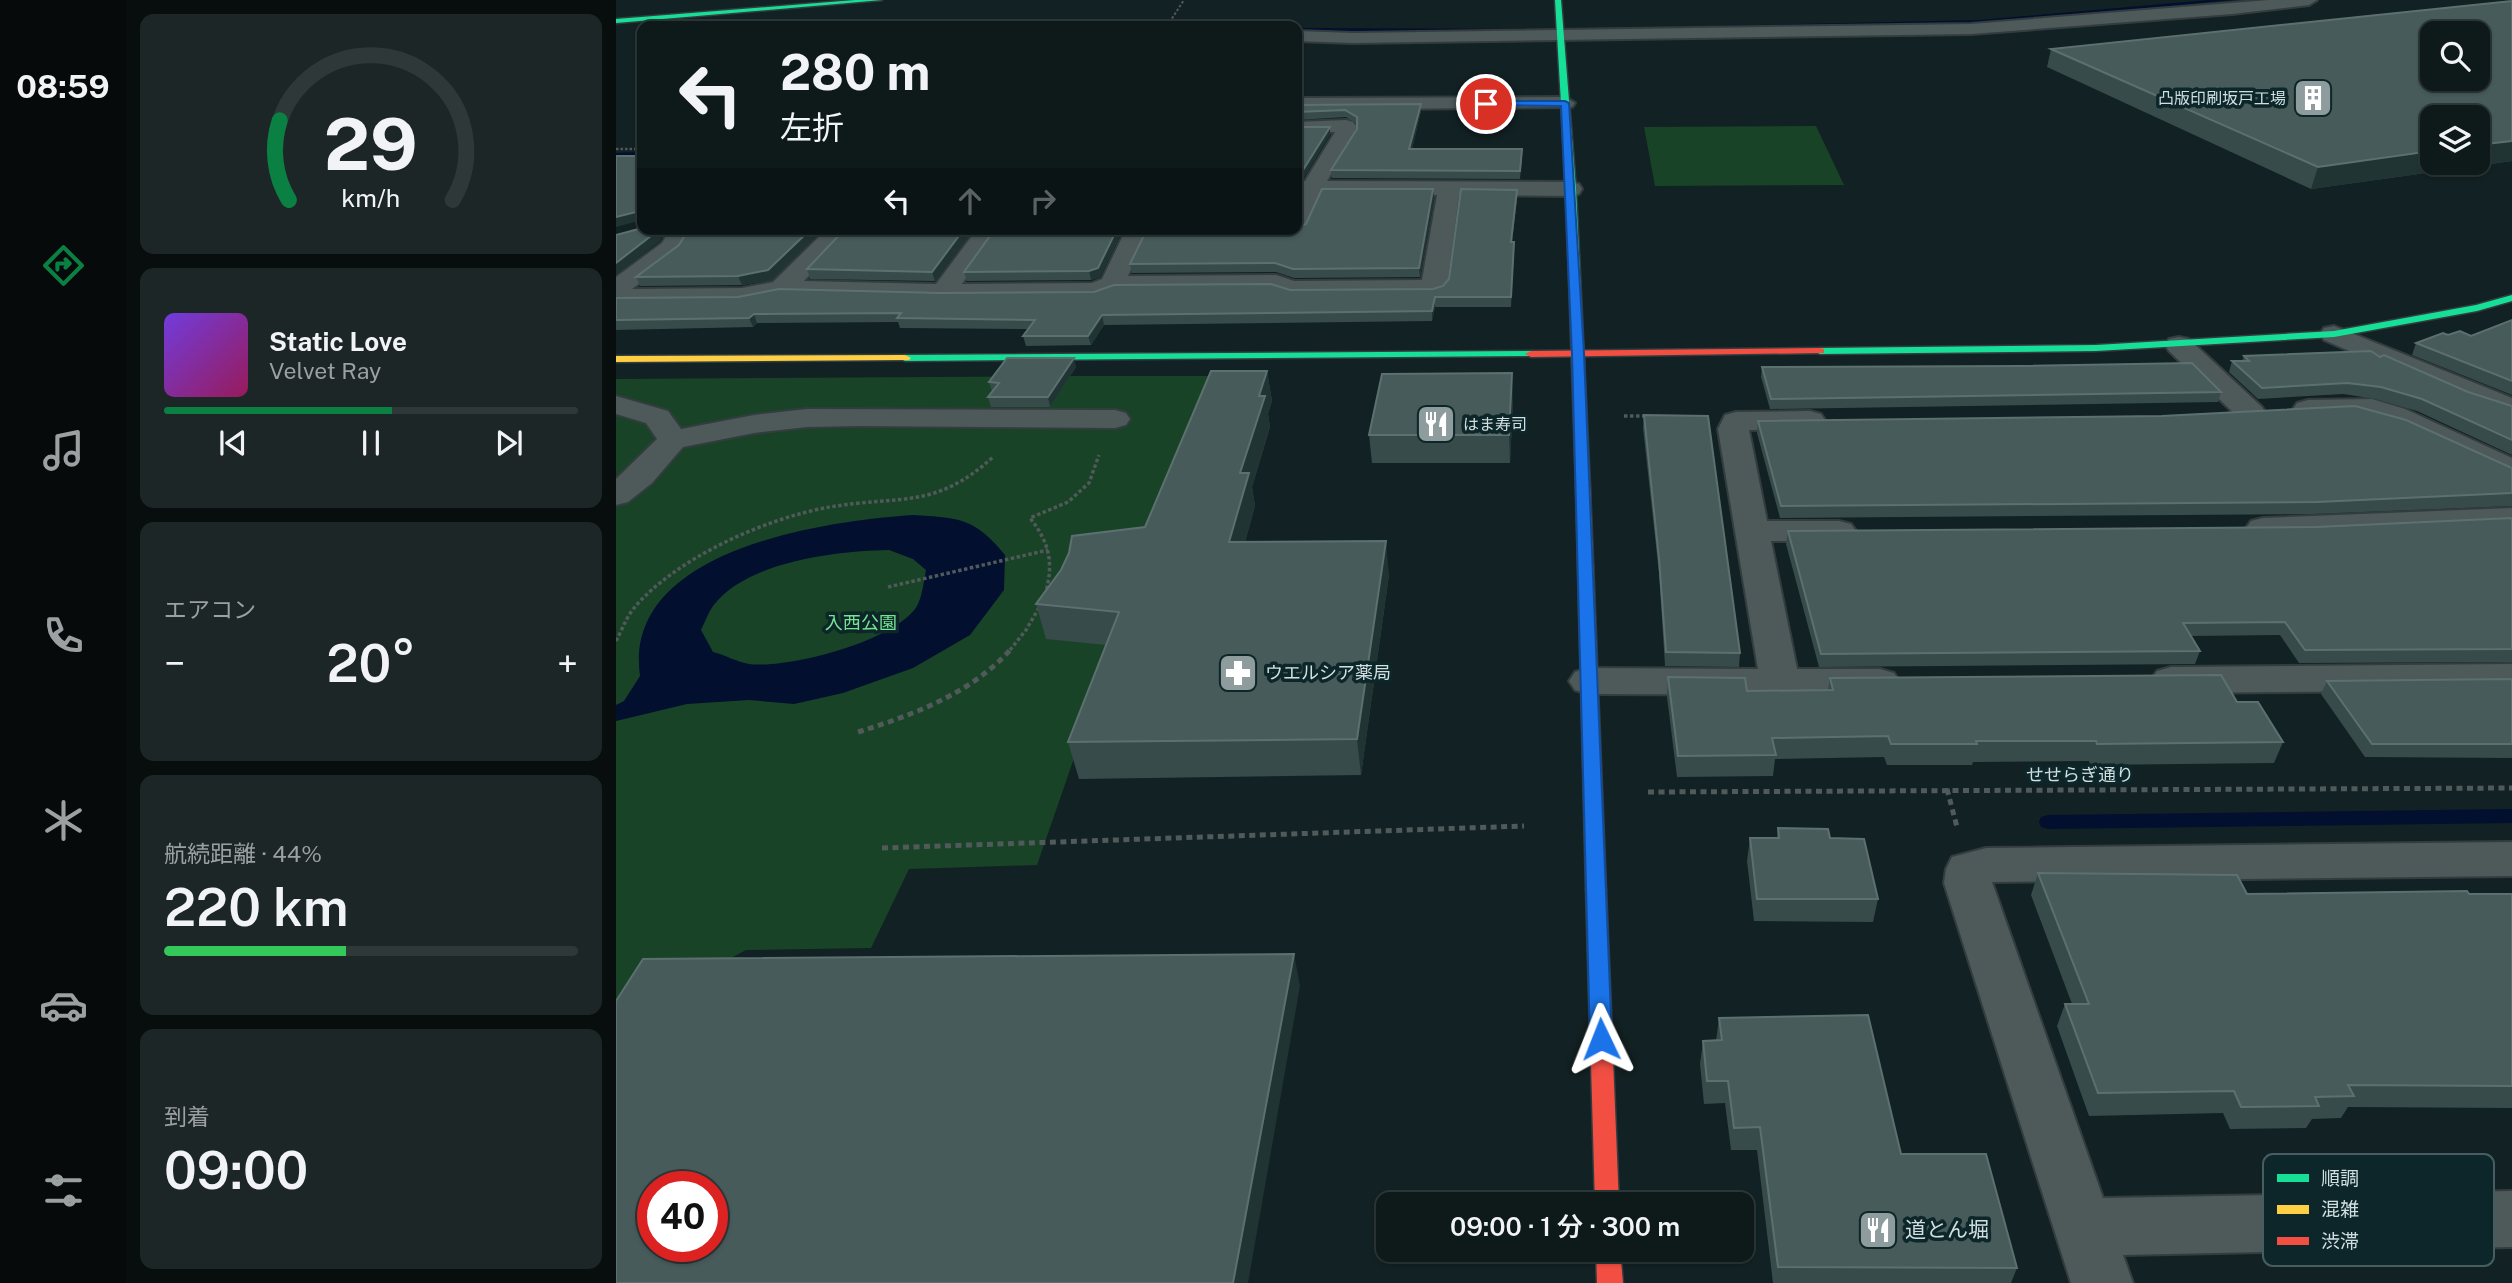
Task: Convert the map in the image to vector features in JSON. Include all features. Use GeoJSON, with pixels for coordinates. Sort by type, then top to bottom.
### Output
{"type":"FeatureCollection","features":[{"type":"Feature","properties":{"kind":"street"},"geometry":{"type":"LineString","coordinates":[[616,21],[879,0]]}},
{"type":"Feature","properties":{"kind":"street"},"geometry":{"type":"LineString","coordinates":[[1558,0],[1571,189],[1578,354],[1607,1192]]}},
{"type":"Feature","properties":{"kind":"street"},"geometry":{"type":"LineString","coordinates":[[1302,36],[1560,36],[1971,29],[2232,9],[2309,0]]}},
{"type":"Feature","properties":{"kind":"street"},"geometry":{"type":"LineString","coordinates":[[1302,104],[1565,103]]}},
{"type":"Feature","properties":{"kind":"street"},"geometry":{"type":"LineString","coordinates":[[1302,127],[1346,126],[1345,135],[1304,188]]}},
{"type":"Feature","properties":{"kind":"street"},"geometry":{"type":"LineString","coordinates":[[1304,188],[1571,189]]}},
{"type":"Feature","properties":{"kind":"street"},"geometry":{"type":"LineString","coordinates":[[616,297],[742,296],[782,288],[943,292],[1096,291],[1112,284],[1288,250],[1291,289],[1434,288],[1448,188]]}},
{"type":"Feature","properties":{"kind":"street"},"geometry":{"type":"LineString","coordinates":[[616,289],[672,247],[676,235]]}},
{"type":"Feature","properties":{"kind":"street"},"geometry":{"type":"LineString","coordinates":[[782,288],[835,235]]}},
{"type":"Feature","properties":{"kind":"street"},"geometry":{"type":"LineString","coordinates":[[943,292],[985,235]]}},
{"type":"Feature","properties":{"kind":"street"},"geometry":{"type":"LineString","coordinates":[[1112,284],[1135,235]]}},
{"type":"Feature","properties":{"kind":"street"},"geometry":{"type":"LineString","coordinates":[[616,359],[1578,354],[2179,345],[2334,334],[2464,310],[2512,298]]}},
{"type":"Feature","properties":{"kind":"street"},"geometry":{"type":"LineString","coordinates":[[2334,334],[2474,395],[2512,408]]}},
{"type":"Feature","properties":{"kind":"street"},"geometry":{"type":"LineString","coordinates":[[2179,345],[2251,413]]}},
{"type":"Feature","properties":{"kind":"street"},"geometry":{"type":"LineString","coordinates":[[616,405],[657,417],[673,440]]}},
{"type":"Feature","properties":{"kind":"street"},"geometry":{"type":"LineString","coordinates":[[2211,414],[2351,406],[2372,408],[2512,470]]}},
{"type":"Feature","properties":{"kind":"street"},"geometry":{"type":"LineString","coordinates":[[616,495],[640,476],[673,440],[754,424],[807,418],[1115,419]]}},
{"type":"Feature","properties":{"kind":"street"},"geometry":{"type":"LineString","coordinates":[[1780,683],[1733,429],[1735,421],[1844,420]]}},
{"type":"Feature","properties":{"kind":"street"},"geometry":{"type":"LineString","coordinates":[[2230,528],[2512,518]]}},
{"type":"Feature","properties":{"kind":"street"},"geometry":{"type":"LineString","coordinates":[[1750,531],[1874,530]]}},
{"type":"Feature","properties":{"kind":"street"},"geometry":{"type":"LineString","coordinates":[[2139,680],[2512,677]]}},
{"type":"Feature","properties":{"kind":"street"},"geometry":{"type":"LineString","coordinates":[[1589,681],[1918,682]]}},
{"type":"Feature","properties":{"kind":"street"},"geometry":{"type":"LineString","coordinates":[[2102,1283],[1968,883],[1969,869],[1986,865],[2512,859]]}},
{"type":"Feature","properties":{"kind":"street"},"geometry":{"type":"LineString","coordinates":[[2494,1219],[2512,1219]]}},
{"type":"Feature","properties":{"kind":"street"},"geometry":{"type":"LineString","coordinates":[[2084,1227],[2263,1224]]}},
{"type":"Feature","properties":{"kind":"street"},"geometry":{"type":"LineString","coordinates":[[1609,1262],[1610,1283]]}},
{"type":"Feature","properties":{"kind":"path"},"geometry":{"type":"LineString","coordinates":[[1170,21],[1184,0]]}},
{"type":"Feature","properties":{"kind":"path"},"geometry":{"type":"LineString","coordinates":[[616,149],[637,149]]}},
{"type":"Feature","properties":{"kind":"path"},"geometry":{"type":"LineString","coordinates":[[1618,416],[1704,417],[1735,421]]}},
{"type":"Feature","properties":{"kind":"path"},"geometry":{"type":"LineString","coordinates":[[616,641],[634,609],[675,573],[712,550],[779,520],[830,507],[897,502],[945,492],[968,480],[1036,417]]}},
{"type":"Feature","properties":{"kind":"path"},"geometry":{"type":"LineString","coordinates":[[858,732],[881,725],[947,696],[995,665],[1031,627],[1053,565],[1042,532],[1030,518],[1068,502],[1089,483],[1104,434],[1115,419]]}},
{"type":"Feature","properties":{"kind":"path"},"geometry":{"type":"LineString","coordinates":[[888,587],[1048,550]]}},
{"type":"Feature","properties":{"kind":"path","name":"せせらぎ通り"},"geometry":{"type":"LineString","coordinates":[[1648,792],[2512,788]]}},
{"type":"Feature","properties":{"kind":"path"},"geometry":{"type":"LineString","coordinates":[[882,848],[1524,826]]}},
{"type":"Feature","properties":{"kind":"green space"},"geometry":{"type":"Polygon","coordinates":[[[1816,126],[1844,185],[1655,186],[1644,127],[1816,126]]]}},
{"type":"Feature","properties":{"kind":"green space","name":"入西公園"},"geometry":{"type":"Polygon","coordinates":[[[1224,376],[1124,614],[1037,865],[909,869],[871,948],[746,950],[710,969],[632,997],[616,999],[616,379],[1224,376]]]}},
{"type":"Feature","properties":{"kind":"water"},"geometry":{"type":"Polygon","coordinates":[[[913,515],[965,522],[984,533],[1005,555],[1004,590],[970,635],[913,668],[843,693],[794,704],[749,700],[687,704],[616,721],[616,705],[624,701],[640,676],[643,633],[663,598],[695,571],[737,550],[783,535],[875,518],[913,515]],[[889,550],[868,551],[820,556],[770,569],[747,578],[728,591],[713,606],[701,630],[713,652],[749,664],[789,662],[840,650],[887,631],[905,619],[917,606],[926,570],[913,559],[889,550]]]}},
{"type":"Feature","properties":{"kind":"building","name":"凸版印刷坂戸工場"},"geometry":{"type":"Polygon","coordinates":[[[2512,1],[2512,141],[2490,144],[2490,105],[2420,105],[2420,153],[2318,167],[2051,49],[2512,1]]]}},
{"type":"Feature","properties":{"kind":"building"},"geometry":{"type":"Polygon","coordinates":[[[1421,104],[1409,149],[1522,149],[1520,171],[1331,170],[1357,129],[1357,117],[1345,110],[1302,112],[1302,105],[1421,104]]]}},
{"type":"Feature","properties":{"kind":"building"},"geometry":{"type":"Polygon","coordinates":[[[1302,127],[1330,127],[1303,170],[1302,127]]]}},
{"type":"Feature","properties":{"kind":"building"},"geometry":{"type":"Polygon","coordinates":[[[616,156],[637,156],[637,212],[616,217],[616,156]]]}},
{"type":"Feature","properties":{"kind":"building"},"geometry":{"type":"Polygon","coordinates":[[[1322,189],[1433,189],[1419,268],[1293,269],[1275,263],[1130,264],[1144,235],[1302,235],[1302,226],[1306,224],[1322,189]]]}},
{"type":"Feature","properties":{"kind":"building"},"geometry":{"type":"Polygon","coordinates":[[[1461,189],[1517,190],[1511,242],[1514,242],[1511,297],[1435,297],[1432,311],[1102,315],[1088,336],[1023,336],[1035,320],[897,318],[901,313],[754,314],[749,318],[616,320],[616,298],[738,297],[779,289],[940,293],[1094,292],[1114,285],[1271,284],[1290,290],[1433,289],[1443,286],[1449,279],[1461,189]]]}},
{"type":"Feature","properties":{"kind":"building"},"geometry":{"type":"Polygon","coordinates":[[[637,229],[637,235],[652,235],[616,263],[616,235],[637,229]]]}},
{"type":"Feature","properties":{"kind":"building"},"geometry":{"type":"Polygon","coordinates":[[[685,235],[805,235],[768,270],[738,276],[636,277],[679,245],[685,235]]]}},
{"type":"Feature","properties":{"kind":"building"},"geometry":{"type":"Polygon","coordinates":[[[839,235],[960,235],[932,272],[807,269],[839,235]]]}},
{"type":"Feature","properties":{"kind":"building"},"geometry":{"type":"Polygon","coordinates":[[[991,235],[1114,235],[1098,268],[1089,271],[964,272],[991,235]]]}},
{"type":"Feature","properties":{"kind":"building"},"geometry":{"type":"Polygon","coordinates":[[[2512,320],[2512,381],[2416,343],[2443,333],[2448,335],[2460,331],[2471,336],[2512,320]]]}},
{"type":"Feature","properties":{"kind":"building"},"geometry":{"type":"Polygon","coordinates":[[[2371,351],[2468,392],[2512,406],[2512,440],[2422,399],[2381,387],[2347,383],[2262,388],[2232,361],[2249,361],[2244,356],[2371,351]]]}},
{"type":"Feature","properties":{"kind":"building"},"geometry":{"type":"Polygon","coordinates":[[[1007,358],[1074,358],[1048,397],[988,397],[999,383],[989,382],[1007,358]]]}},
{"type":"Feature","properties":{"kind":"building"},"geometry":{"type":"Polygon","coordinates":[[[2192,363],[2221,392],[1771,399],[1762,367],[2020,366],[2192,363]]]}},
{"type":"Feature","properties":{"kind":"building"},"geometry":{"type":"Polygon","coordinates":[[[1211,371],[1267,371],[1259,396],[1265,396],[1240,473],[1249,473],[1229,542],[1386,541],[1357,739],[1068,742],[1119,612],[1036,604],[1061,570],[1069,553],[1072,536],[1145,527],[1211,371]]]}},
{"type":"Feature","properties":{"kind":"building"},"geometry":{"type":"Polygon","coordinates":[[[1512,373],[1509,435],[1369,435],[1382,374],[1512,373]]]}},
{"type":"Feature","properties":{"kind":"building"},"geometry":{"type":"Polygon","coordinates":[[[2355,406],[2406,420],[2512,468],[2512,493],[2317,502],[1781,506],[1758,421],[2162,416],[2355,406]]]}},
{"type":"Feature","properties":{"kind":"building"},"geometry":{"type":"Polygon","coordinates":[[[1644,415],[1708,416],[1740,653],[1666,652],[1644,415]]]}},
{"type":"Feature","properties":{"kind":"building"},"geometry":{"type":"Polygon","coordinates":[[[2512,518],[2512,649],[2305,650],[2285,622],[2183,623],[2200,651],[1821,654],[1788,531],[2317,527],[2512,518]]]}},
{"type":"Feature","properties":{"kind":"building"},"geometry":{"type":"Polygon","coordinates":[[[2221,675],[2237,702],[2258,702],[2283,742],[2097,744],[2096,741],[1976,741],[1977,744],[1891,744],[1888,736],[1772,738],[1776,755],[1678,756],[1668,677],[1745,678],[1747,691],[1833,690],[1830,678],[2221,675]]]}},
{"type":"Feature","properties":{"kind":"building"},"geometry":{"type":"Polygon","coordinates":[[[2512,679],[2512,744],[2372,744],[2327,681],[2512,679]]]}},
{"type":"Feature","properties":{"kind":"building"},"geometry":{"type":"Polygon","coordinates":[[[1778,828],[1828,829],[1830,838],[1864,839],[1878,899],[1757,899],[1750,838],[1779,838],[1778,828]]]}},
{"type":"Feature","properties":{"kind":"building"},"geometry":{"type":"Polygon","coordinates":[[[2038,873],[2237,875],[2247,894],[2467,891],[2469,894],[2512,894],[2512,1086],[2348,1085],[2354,1096],[2315,1097],[2319,1106],[2241,1107],[2234,1091],[2098,1093],[2065,1004],[2089,1004],[2038,873]]]}},
{"type":"Feature","properties":{"kind":"building"},"geometry":{"type":"Polygon","coordinates":[[[1294,954],[1233,1283],[616,1283],[616,1001],[643,959],[1294,954]]]}},
{"type":"Feature","properties":{"kind":"building"},"geometry":{"type":"Polygon","coordinates":[[[1868,1015],[1901,1154],[1986,1154],[2017,1268],[1778,1267],[1760,1127],[1734,1128],[1728,1081],[1707,1081],[1703,1041],[1722,1040],[1719,1018],[1868,1015]]]}},
{"type":"Feature","properties":{"kind":"waterway"},"geometry":{"type":"LineString","coordinates":[[1581,29],[1980,22],[2230,0]]}},
{"type":"Feature","properties":{"kind":"waterway"},"geometry":{"type":"LineString","coordinates":[[1302,30],[1522,31]]}},
{"type":"Feature","properties":{"kind":"waterway"},"geometry":{"type":"LineString","coordinates":[[616,156],[637,155]]}},
{"type":"Feature","properties":{"kind":"waterway"},"geometry":{"type":"LineString","coordinates":[[2048,822],[2512,816]]}},
{"type":"Feature","properties":{"kind":"traffic: fast"},"geometry":{"type":"LineString","coordinates":[[616,21],[879,0]]}},
{"type":"Feature","properties":{"kind":"traffic: fast"},"geometry":{"type":"LineString","coordinates":[[1558,0],[1571,189],[1583,487]]}},
{"type":"Feature","properties":{"kind":"traffic: fast"},"geometry":{"type":"LineString","coordinates":[[1820,351],[2096,348],[2334,334],[2477,308],[2512,298]]}},
{"type":"Feature","properties":{"kind":"traffic: fast"},"geometry":{"type":"LineString","coordinates":[[905,358],[1531,354]]}},
{"type":"Feature","properties":{"kind":"traffic: slow"},"geometry":{"type":"LineString","coordinates":[[616,359],[905,358]]}},
{"type":"Feature","properties":{"kind":"traffic: slow"},"geometry":{"type":"LineString","coordinates":[[1583,487],[1596,890]]}},
{"type":"Feature","properties":{"kind":"traffic: jam"},"geometry":{"type":"LineString","coordinates":[[1531,354],[1820,351]]}},
{"type":"Feature","properties":{"kind":"traffic: jam"},"geometry":{"type":"LineString","coordinates":[[1596,890],[1607,1192]]}},
{"type":"Feature","properties":{"kind":"traffic: jam"},"geometry":{"type":"LineString","coordinates":[[1609,1262],[1610,1283]]}},
{"type":"Feature","properties":{"kind":"place","name":"凸版印刷坂戸工場"},"geometry":{"type":"Point","coordinates":[2313,98]}},
{"type":"Feature","properties":{"kind":"place","name":"はま寿司"},"geometry":{"type":"Point","coordinates":[1436,424]}},
{"type":"Feature","properties":{"kind":"place","name":"ウエルシア薬局"},"geometry":{"type":"Point","coordinates":[1238,673]}},
{"type":"Feature","properties":{"kind":"place","name":"道とん堀"},"geometry":{"type":"Point","coordinates":[1878,1230]}},
{"type":"Feature","properties":{"kind":"route"},"geometry":{"type":"LineString","coordinates":[[1486,104],[1565,103],[1578,354],[1601,1039]]}}]}
